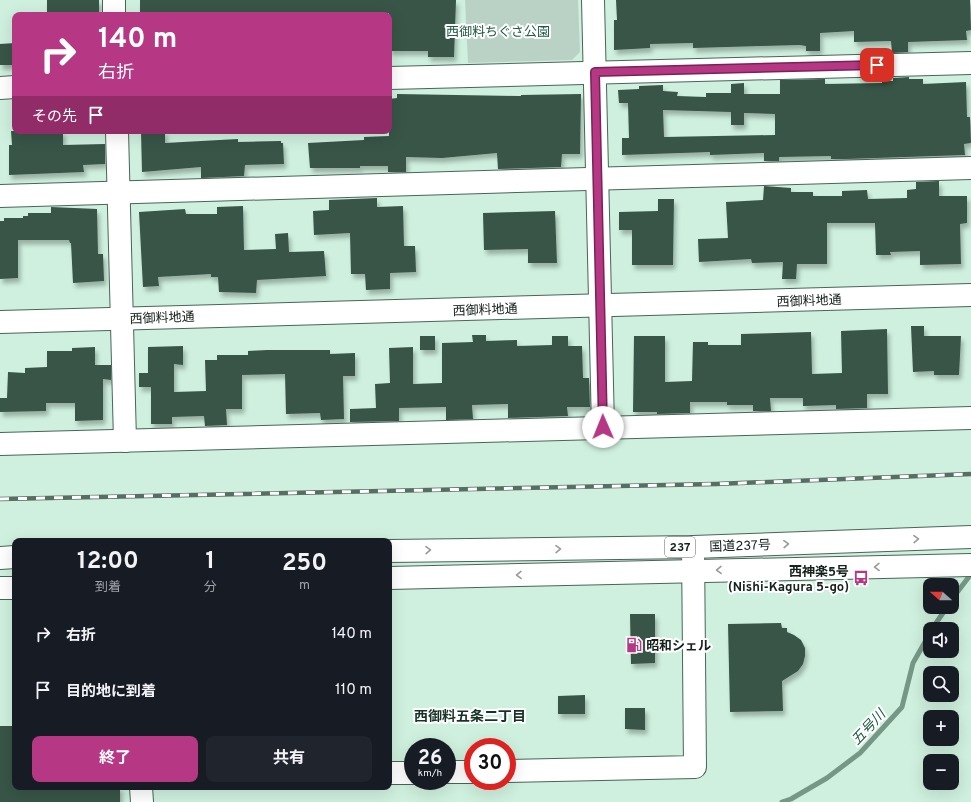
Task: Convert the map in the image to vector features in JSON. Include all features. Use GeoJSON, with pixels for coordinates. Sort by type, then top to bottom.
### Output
{"type":"FeatureCollection","features":[{"type":"Feature","properties":{"kind":"main road"},"geometry":{"type":"LineString","coordinates":[[114,0],[114,12]]}},
{"type":"Feature","properties":{"kind":"main road"},"geometry":{"type":"LineString","coordinates":[[593,0],[603,427]]}},
{"type":"Feature","properties":{"kind":"main road"},"geometry":{"type":"LineString","coordinates":[[392,78],[971,62]]}},
{"type":"Feature","properties":{"kind":"main road"},"geometry":{"type":"LineString","coordinates":[[0,88],[12,87]]}},
{"type":"Feature","properties":{"kind":"main road"},"geometry":{"type":"LineString","coordinates":[[117,134],[125,441]]}},
{"type":"Feature","properties":{"kind":"main road"},"geometry":{"type":"LineString","coordinates":[[0,196],[971,168]]}},
{"type":"Feature","properties":{"kind":"main road","name":"西御料地通"},"geometry":{"type":"LineString","coordinates":[[0,322],[971,296]]}},
{"type":"Feature","properties":{"kind":"main road"},"geometry":{"type":"LineString","coordinates":[[0,444],[971,418]]}},
{"type":"Feature","properties":{"kind":"main road","name":"国道237号"},"geometry":{"type":"LineString","coordinates":[[392,551],[693,547],[971,537]]}},
{"type":"Feature","properties":{"kind":"main road"},"geometry":{"type":"LineString","coordinates":[[516,771],[695,767],[693,547]]}},
{"type":"Feature","properties":{"kind":"main road"},"geometry":{"type":"LineString","coordinates":[[0,558],[12,557]]}},
{"type":"Feature","properties":{"kind":"main road","name":"国道237号"},"geometry":{"type":"LineString","coordinates":[[392,578],[694,570],[964,566]]}},
{"type":"Feature","properties":{"kind":"main road"},"geometry":{"type":"LineString","coordinates":[[0,588],[12,588]]}},
{"type":"Feature","properties":{"kind":"main road"},"geometry":{"type":"LineString","coordinates":[[392,774],[404,773]]}},
{"type":"Feature","properties":{"kind":"main road"},"geometry":{"type":"LineString","coordinates":[[141,790],[142,802]]}},
{"type":"Feature","properties":{"kind":"green space","name":"西御料ちぐさ公園"},"geometry":{"type":"Polygon","coordinates":[[[465,0],[578,0],[580,52],[572,60],[468,63],[465,0]]]}},
{"type":"Feature","properties":{"kind":"building"},"geometry":{"type":"Polygon","coordinates":[[[47,0],[99,0],[99,12],[47,12],[47,0]]]}},
{"type":"Feature","properties":{"kind":"building"},"geometry":{"type":"Polygon","coordinates":[[[140,0],[456,0],[454,57],[428,57],[428,51],[392,51],[392,12],[140,12],[140,0]]]}},
{"type":"Feature","properties":{"kind":"building"},"geometry":{"type":"Polygon","coordinates":[[[616,0],[970,0],[971,30],[966,31],[967,40],[908,42],[908,52],[892,53],[891,41],[854,42],[854,31],[820,33],[820,51],[806,51],[806,46],[800,45],[693,48],[693,43],[650,44],[650,48],[614,50],[614,20],[617,20],[616,0]]]}},
{"type":"Feature","properties":{"kind":"building"},"geometry":{"type":"Polygon","coordinates":[[[12,43],[12,65],[0,65],[0,44],[12,43]]]}},
{"type":"Feature","properties":{"kind":"building"},"geometry":{"type":"Polygon","coordinates":[[[909,77],[909,79],[923,79],[923,84],[966,82],[967,117],[970,117],[971,143],[964,144],[965,155],[846,159],[831,159],[831,156],[779,157],[779,161],[764,161],[764,153],[710,155],[710,152],[622,155],[622,138],[629,138],[628,103],[619,103],[618,90],[639,89],[639,86],[663,85],[663,91],[678,92],[677,96],[706,97],[706,93],[731,93],[731,84],[744,83],[744,94],[780,94],[780,80],[825,79],[825,84],[882,83],[882,81],[893,81],[893,78],[909,77]],[[663,110],[664,137],[775,135],[775,114],[744,113],[744,125],[731,125],[731,112],[663,110]]]}},
{"type":"Feature","properties":{"kind":"building"},"geometry":{"type":"Polygon","coordinates":[[[397,94],[521,96],[581,94],[580,154],[562,154],[561,167],[498,169],[497,153],[442,158],[406,157],[406,172],[388,172],[388,166],[360,166],[360,168],[310,168],[308,143],[364,140],[364,137],[389,136],[389,134],[392,134],[392,99],[397,98],[397,94]]]}},
{"type":"Feature","properties":{"kind":"building"},"geometry":{"type":"Polygon","coordinates":[[[11,131],[12,134],[63,134],[63,145],[105,144],[105,164],[83,165],[84,172],[9,175],[9,145],[12,145],[11,131]]]}},
{"type":"Feature","properties":{"kind":"building"},"geometry":{"type":"Polygon","coordinates":[[[141,134],[165,134],[165,143],[238,139],[238,142],[281,141],[281,143],[283,143],[284,164],[245,165],[244,176],[201,178],[201,167],[142,172],[141,134]]]}},
{"type":"Feature","properties":{"kind":"building"},"geometry":{"type":"Polygon","coordinates":[[[939,181],[939,196],[967,196],[967,223],[960,224],[961,264],[920,265],[920,251],[890,252],[891,255],[876,255],[875,223],[827,223],[827,264],[797,264],[796,279],[782,279],[783,262],[752,263],[751,259],[699,262],[698,239],[728,238],[726,202],[763,200],[764,186],[791,188],[791,192],[813,192],[813,196],[842,196],[842,191],[867,190],[868,199],[907,198],[907,190],[916,189],[916,182],[939,181]]]}},
{"type":"Feature","properties":{"kind":"building"},"geometry":{"type":"Polygon","coordinates":[[[377,198],[377,207],[403,206],[404,246],[415,246],[416,272],[390,273],[390,289],[366,290],[365,274],[351,274],[350,233],[314,235],[313,211],[329,210],[329,200],[377,198]]]}},
{"type":"Feature","properties":{"kind":"building"},"geometry":{"type":"Polygon","coordinates":[[[658,199],[674,199],[673,265],[632,265],[632,230],[619,230],[619,212],[658,211],[658,199]]]}},
{"type":"Feature","properties":{"kind":"building"},"geometry":{"type":"Polygon","coordinates":[[[243,206],[244,250],[276,249],[275,234],[288,233],[289,252],[324,251],[326,276],[257,280],[256,293],[219,292],[218,277],[211,277],[211,274],[158,277],[159,286],[143,287],[139,212],[185,209],[186,214],[217,214],[217,207],[243,206]]]}},
{"type":"Feature","properties":{"kind":"building"},"geometry":{"type":"Polygon","coordinates":[[[51,207],[97,209],[98,254],[103,254],[104,281],[73,283],[71,243],[69,240],[18,240],[18,278],[0,279],[0,221],[4,221],[4,218],[23,218],[23,216],[28,216],[28,213],[51,213],[51,207]]]}},
{"type":"Feature","properties":{"kind":"building"},"geometry":{"type":"Polygon","coordinates":[[[555,211],[557,263],[528,263],[528,249],[484,250],[483,213],[555,211]]]}},
{"type":"Feature","properties":{"kind":"building"},"geometry":{"type":"Polygon","coordinates":[[[911,326],[924,326],[924,336],[961,336],[959,375],[934,375],[934,371],[913,372],[911,326]]]}},
{"type":"Feature","properties":{"kind":"building"},"geometry":{"type":"Polygon","coordinates":[[[887,329],[888,394],[867,394],[867,408],[836,409],[836,405],[803,406],[803,398],[770,398],[771,411],[753,411],[753,405],[727,405],[727,402],[690,402],[690,413],[657,414],[657,412],[633,412],[634,336],[665,336],[665,382],[692,381],[693,342],[708,342],[708,345],[741,345],[741,334],[811,332],[812,374],[842,373],[841,331],[887,329]]]}},
{"type":"Feature","properties":{"kind":"building"},"geometry":{"type":"Polygon","coordinates":[[[472,335],[486,335],[486,341],[517,340],[517,346],[552,345],[552,336],[568,336],[568,346],[582,346],[583,378],[589,378],[590,407],[567,407],[568,416],[508,418],[508,404],[472,405],[473,419],[446,420],[446,407],[399,408],[399,421],[350,422],[350,409],[376,408],[375,384],[390,383],[389,348],[413,347],[413,384],[442,383],[442,343],[473,342],[472,335]]]}},
{"type":"Feature","properties":{"kind":"building"},"geometry":{"type":"Polygon","coordinates":[[[420,336],[435,336],[435,350],[420,350],[420,336]]]}},
{"type":"Feature","properties":{"kind":"building"},"geometry":{"type":"Polygon","coordinates":[[[183,346],[183,365],[174,364],[174,392],[206,391],[205,360],[217,360],[217,355],[248,355],[248,351],[267,350],[330,350],[330,354],[355,353],[355,376],[343,376],[344,419],[321,420],[320,413],[286,414],[285,374],[242,375],[242,409],[226,409],[227,425],[205,426],[204,416],[172,417],[172,424],[151,424],[151,387],[139,387],[139,373],[148,373],[148,347],[183,346]]]}},
{"type":"Feature","properties":{"kind":"building"},"geometry":{"type":"Polygon","coordinates":[[[95,347],[95,365],[111,365],[111,380],[103,379],[103,420],[75,421],[75,403],[46,403],[46,411],[0,412],[0,398],[7,398],[8,372],[25,373],[25,368],[47,367],[47,351],[72,351],[72,348],[95,347]]]}},
{"type":"Feature","properties":{"kind":"building"},"geometry":{"type":"Polygon","coordinates":[[[630,614],[655,614],[655,663],[631,664],[630,614]]]}},
{"type":"Feature","properties":{"kind":"building"},"geometry":{"type":"Polygon","coordinates":[[[781,623],[782,628],[787,628],[787,632],[801,640],[805,648],[803,664],[798,671],[782,681],[783,711],[730,712],[728,624],[781,623]]]}},
{"type":"Feature","properties":{"kind":"building"},"geometry":{"type":"Polygon","coordinates":[[[585,695],[585,714],[558,714],[558,696],[585,695]]]}},
{"type":"Feature","properties":{"kind":"building"},"geometry":{"type":"Polygon","coordinates":[[[625,708],[645,708],[645,730],[625,729],[625,708]]]}},
{"type":"Feature","properties":{"kind":"building"},"geometry":{"type":"Polygon","coordinates":[[[0,726],[12,726],[12,790],[120,790],[120,802],[0,802],[0,726]]]}},
{"type":"Feature","properties":{"kind":"waterway","name":"五号川"},"geometry":{"type":"LineString","coordinates":[[959,590],[971,574]]}},
{"type":"Feature","properties":{"kind":"waterway","name":"五号川"},"geometry":{"type":"LineString","coordinates":[[937,622],[942,614]]}},
{"type":"Feature","properties":{"kind":"waterway","name":"五号川"},"geometry":{"type":"LineString","coordinates":[[782,802],[791,799],[827,778],[860,753],[902,707],[913,663],[923,645]]}},
{"type":"Feature","properties":{"kind":"railway"},"geometry":{"type":"LineString","coordinates":[[0,499],[716,484],[971,474]]}},
{"type":"Feature","properties":{"kind":"place","name":"西神楽5号 (Nishi-Kagura 5-go)"},"geometry":{"type":"Point","coordinates":[861,578]}},
{"type":"Feature","properties":{"kind":"place","name":"昭和シェル"},"geometry":{"type":"Point","coordinates":[634,645]}},
{"type":"Feature","properties":{"kind":"district","name":"西御料五条二丁目"},"geometry":{"type":"Point","coordinates":[470,716]}},
{"type":"Feature","properties":{"kind":"route"},"geometry":{"type":"LineString","coordinates":[[603,427],[595,72],[877,65]]}}]}
